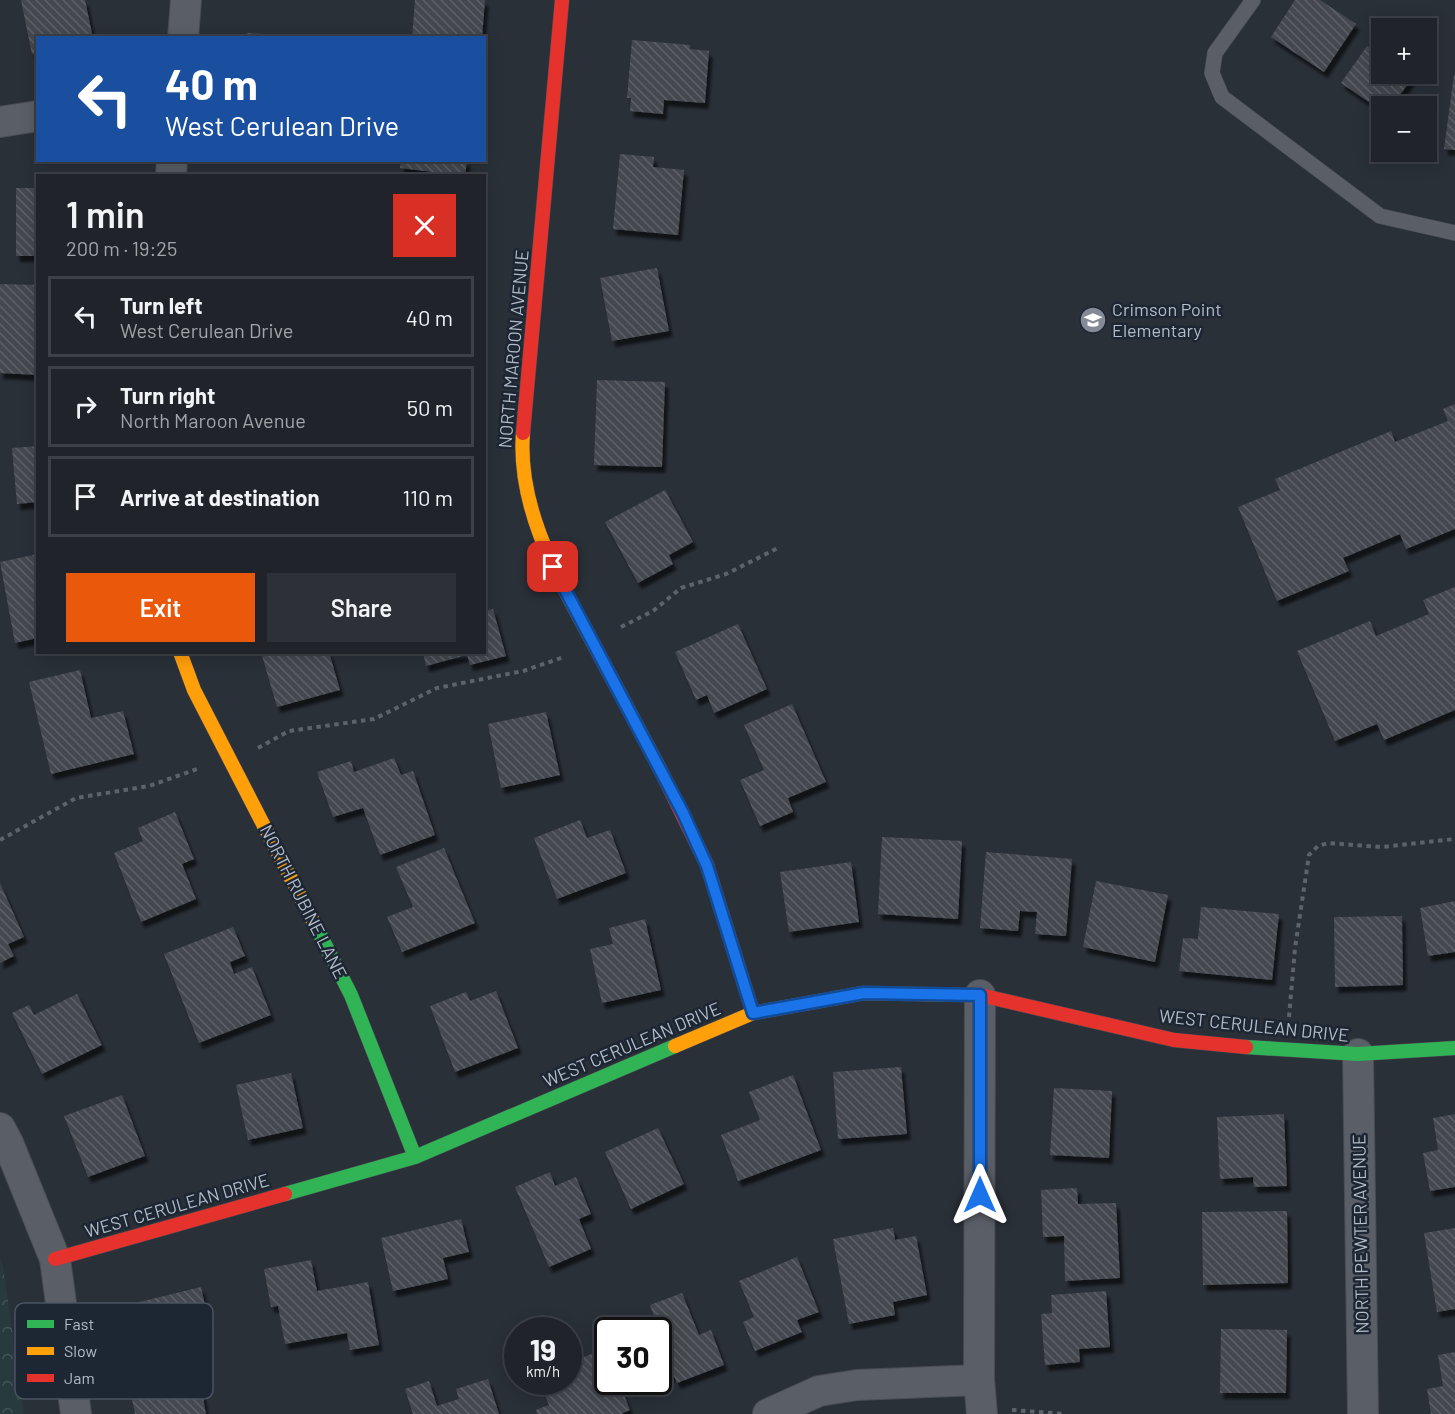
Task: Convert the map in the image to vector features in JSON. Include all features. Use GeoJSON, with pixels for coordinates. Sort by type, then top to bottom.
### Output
{"type":"FeatureCollection","features":[{"type":"Feature","properties":{"kind":"street"},"geometry":{"type":"LineString","coordinates":[[183,36],[186,0]]}},
{"type":"Feature","properties":{"kind":"street","name":"NORTH MAROON AVENUE"},"geometry":{"type":"LineString","coordinates":[[562,0],[522,449],[531,509],[553,567],[683,813],[707,866],[753,1013]]}},
{"type":"Feature","properties":{"kind":"street"},"geometry":{"type":"LineString","coordinates":[[0,122],[36,116]]}},
{"type":"Feature","properties":{"kind":"street","name":"NORTH RUBINE LANE"},"geometry":{"type":"LineString","coordinates":[[181,654],[194,690],[351,995],[415,1157]]}},
{"type":"Feature","properties":{"kind":"street","name":"WEST CERULEAN DRIVE"},"geometry":{"type":"LineString","coordinates":[[55,1259],[415,1157],[753,1013],[864,993],[980,995],[1174,1040],[1358,1054],[1455,1048]]}},
{"type":"Feature","properties":{"kind":"street"},"geometry":{"type":"LineString","coordinates":[[980,995],[979,1380],[995,1412]]}},
{"type":"Feature","properties":{"kind":"street","name":"NORTH PEWTER AVENUE"},"geometry":{"type":"LineString","coordinates":[[1358,1054],[1363,1414]]}},
{"type":"Feature","properties":{"kind":"street"},"geometry":{"type":"LineString","coordinates":[[0,1128],[55,1259],[61,1303]]}},
{"type":"Feature","properties":{"kind":"street"},"geometry":{"type":"LineString","coordinates":[[768,1414],[819,1391],[857,1385],[979,1380]]}},
{"type":"Feature","properties":{"kind":"street"},"geometry":{"type":"LineString","coordinates":[[74,1399],[76,1414]]}},
{"type":"Feature","properties":{"kind":"lane"},"geometry":{"type":"LineString","coordinates":[[1253,0],[1215,52],[1212,73],[1221,97],[1380,216],[1455,233]]}},
{"type":"Feature","properties":{"kind":"path"},"geometry":{"type":"LineString","coordinates":[[615,630],[653,611],[681,588],[726,574],[778,548]]}},
{"type":"Feature","properties":{"kind":"path"},"geometry":{"type":"LineString","coordinates":[[0,840],[76,798],[149,786],[254,750],[290,731],[374,719],[437,688],[523,671],[566,656]]}},
{"type":"Feature","properties":{"kind":"path"},"geometry":{"type":"LineString","coordinates":[[1289,1017],[1295,948],[1309,855],[1328,843],[1381,846],[1455,839]]}},
{"type":"Feature","properties":{"kind":"path"},"geometry":{"type":"LineString","coordinates":[[995,1412],[1064,1414]]}},
{"type":"Feature","properties":{"kind":"green space"},"geometry":{"type":"Polygon","coordinates":[[[0,1258],[15,1351],[15,1399],[22,1399],[24,1414],[0,1414],[0,1258]]]}},
{"type":"Feature","properties":{"kind":"building"},"geometry":{"type":"Polygon","coordinates":[[[21,0],[85,0],[93,36],[36,36],[36,53],[32,54],[21,0]]]}},
{"type":"Feature","properties":{"kind":"building"},"geometry":{"type":"Polygon","coordinates":[[[415,0],[485,0],[482,36],[412,36],[415,0]]]}},
{"type":"Feature","properties":{"kind":"building"},"geometry":{"type":"Polygon","coordinates":[[[1295,0],[1320,0],[1356,24],[1324,72],[1271,37],[1295,0]]]}},
{"type":"Feature","properties":{"kind":"building"},"geometry":{"type":"Polygon","coordinates":[[[247,33],[290,36],[246,36],[247,33]]]}},
{"type":"Feature","properties":{"kind":"building"},"geometry":{"type":"Polygon","coordinates":[[[632,40],[690,45],[690,49],[709,51],[705,103],[664,100],[663,114],[630,111],[631,98],[627,98],[632,40]]]}},
{"type":"Feature","properties":{"kind":"building"},"geometry":{"type":"Polygon","coordinates":[[[1367,46],[1371,49],[1371,84],[1408,84],[1399,96],[1371,96],[1371,103],[1341,83],[1367,46]]]}},
{"type":"Feature","properties":{"kind":"building"},"geometry":{"type":"Polygon","coordinates":[[[1455,75],[1455,150],[1444,149],[1455,75]]]}},
{"type":"Feature","properties":{"kind":"building"},"geometry":{"type":"Polygon","coordinates":[[[620,154],[654,157],[653,167],[684,170],[678,235],[613,229],[620,154]]]}},
{"type":"Feature","properties":{"kind":"building"},"geometry":{"type":"Polygon","coordinates":[[[401,162],[467,162],[465,174],[400,168],[401,162]]]}},
{"type":"Feature","properties":{"kind":"building"},"geometry":{"type":"Polygon","coordinates":[[[16,188],[36,188],[36,256],[16,256],[16,188]]]}},
{"type":"Feature","properties":{"kind":"building"},"geometry":{"type":"Polygon","coordinates":[[[657,268],[669,331],[612,341],[600,278],[657,268]]]}},
{"type":"Feature","properties":{"kind":"building"},"geometry":{"type":"Polygon","coordinates":[[[0,284],[36,285],[36,375],[0,373],[0,284]]]}},
{"type":"Feature","properties":{"kind":"building"},"geometry":{"type":"Polygon","coordinates":[[[597,380],[665,382],[662,467],[594,465],[597,380]]]}},
{"type":"Feature","properties":{"kind":"building"},"geometry":{"type":"Polygon","coordinates":[[[1455,404],[1455,529],[1406,549],[1400,534],[1343,558],[1349,571],[1277,601],[1238,507],[1280,490],[1275,479],[1391,431],[1395,442],[1448,421],[1443,409],[1455,404]]]}},
{"type":"Feature","properties":{"kind":"building"},"geometry":{"type":"Polygon","coordinates":[[[36,446],[36,502],[17,504],[12,448],[36,446]]]}},
{"type":"Feature","properties":{"kind":"building"},"geometry":{"type":"Polygon","coordinates":[[[665,490],[693,542],[669,555],[673,564],[638,583],[605,522],[665,490]]]}},
{"type":"Feature","properties":{"kind":"building"},"geometry":{"type":"Polygon","coordinates":[[[36,554],[36,638],[15,643],[0,562],[36,554]]]}},
{"type":"Feature","properties":{"kind":"building"},"geometry":{"type":"Polygon","coordinates":[[[1455,587],[1455,710],[1384,740],[1377,724],[1335,741],[1297,651],[1370,621],[1376,636],[1429,614],[1423,600],[1455,587]]]}},
{"type":"Feature","properties":{"kind":"building"},"geometry":{"type":"Polygon","coordinates":[[[493,609],[506,656],[470,665],[467,655],[426,666],[423,654],[486,654],[486,611],[493,609]]]}},
{"type":"Feature","properties":{"kind":"building"},"geometry":{"type":"Polygon","coordinates":[[[738,624],[767,689],[714,713],[707,695],[696,700],[675,652],[738,624]]]}},
{"type":"Feature","properties":{"kind":"building"},"geometry":{"type":"Polygon","coordinates":[[[262,654],[330,654],[340,690],[277,707],[262,654]]]}},
{"type":"Feature","properties":{"kind":"building"},"geometry":{"type":"Polygon","coordinates":[[[80,670],[91,718],[123,711],[134,754],[51,774],[29,682],[80,670]]]}},
{"type":"Feature","properties":{"kind":"building"},"geometry":{"type":"Polygon","coordinates":[[[792,704],[826,782],[788,798],[793,812],[760,826],[740,780],[764,770],[744,725],[792,704]]]}},
{"type":"Feature","properties":{"kind":"building"},"geometry":{"type":"Polygon","coordinates":[[[546,712],[560,775],[501,788],[488,724],[546,712]]]}},
{"type":"Feature","properties":{"kind":"building"},"geometry":{"type":"Polygon","coordinates":[[[394,758],[401,775],[413,771],[435,835],[380,855],[363,808],[333,817],[317,772],[351,761],[354,772],[394,758]]]}},
{"type":"Feature","properties":{"kind":"building"},"geometry":{"type":"Polygon","coordinates":[[[175,812],[194,859],[182,864],[196,899],[141,922],[114,853],[143,841],[138,828],[175,812]]]}},
{"type":"Feature","properties":{"kind":"building"},"geometry":{"type":"Polygon","coordinates":[[[580,820],[587,838],[610,830],[626,873],[557,899],[534,838],[580,820]]]}},
{"type":"Feature","properties":{"kind":"building"},"geometry":{"type":"Polygon","coordinates":[[[882,837],[962,841],[958,919],[878,914],[882,837]]]}},
{"type":"Feature","properties":{"kind":"building"},"geometry":{"type":"Polygon","coordinates":[[[444,848],[475,923],[402,952],[387,917],[413,907],[396,867],[444,848]]]}},
{"type":"Feature","properties":{"kind":"building"},"geometry":{"type":"Polygon","coordinates":[[[986,852],[1072,859],[1066,936],[1035,934],[1037,912],[1020,911],[1018,931],[980,928],[986,852]]]}},
{"type":"Feature","properties":{"kind":"building"},"geometry":{"type":"Polygon","coordinates":[[[851,862],[859,922],[789,932],[780,872],[851,862]]]}},
{"type":"Feature","properties":{"kind":"building"},"geometry":{"type":"Polygon","coordinates":[[[1096,881],[1168,895],[1155,962],[1083,947],[1096,881]]]}},
{"type":"Feature","properties":{"kind":"building"},"geometry":{"type":"Polygon","coordinates":[[[0,883],[24,937],[8,944],[14,956],[0,963],[0,883]]]}},
{"type":"Feature","properties":{"kind":"building"},"geometry":{"type":"Polygon","coordinates":[[[1455,901],[1455,952],[1428,956],[1420,908],[1455,901]]]}},
{"type":"Feature","properties":{"kind":"building"},"geometry":{"type":"Polygon","coordinates":[[[1201,907],[1279,914],[1272,980],[1179,971],[1183,938],[1198,939],[1201,907]]]}},
{"type":"Feature","properties":{"kind":"building"},"geometry":{"type":"Polygon","coordinates":[[[1402,916],[1403,985],[1335,987],[1334,917],[1402,916]]]}},
{"type":"Feature","properties":{"kind":"building"},"geometry":{"type":"Polygon","coordinates":[[[645,919],[661,990],[602,1003],[590,949],[613,944],[609,928],[645,919]]]}},
{"type":"Feature","properties":{"kind":"building"},"geometry":{"type":"Polygon","coordinates":[[[233,927],[245,956],[230,962],[234,974],[252,967],[271,1015],[199,1043],[164,954],[233,927]]]}},
{"type":"Feature","properties":{"kind":"building"},"geometry":{"type":"Polygon","coordinates":[[[496,991],[518,1048],[455,1072],[430,1006],[466,992],[470,1001],[496,991]]]}},
{"type":"Feature","properties":{"kind":"building"},"geometry":{"type":"Polygon","coordinates":[[[77,994],[102,1045],[42,1074],[12,1013],[29,1005],[34,1015],[77,994]]]}},
{"type":"Feature","properties":{"kind":"building"},"geometry":{"type":"Polygon","coordinates":[[[901,1067],[907,1134],[838,1139],[833,1072],[901,1067]]]}},
{"type":"Feature","properties":{"kind":"building"},"geometry":{"type":"Polygon","coordinates":[[[291,1073],[303,1128],[248,1140],[236,1085],[291,1073]]]}},
{"type":"Feature","properties":{"kind":"building"},"geometry":{"type":"Polygon","coordinates":[[[793,1075],[821,1150],[738,1181],[721,1135],[760,1120],[749,1092],[793,1075]]]}},
{"type":"Feature","properties":{"kind":"building"},"geometry":{"type":"Polygon","coordinates":[[[1054,1088],[1112,1091],[1109,1158],[1050,1155],[1054,1088]]]}},
{"type":"Feature","properties":{"kind":"building"},"geometry":{"type":"Polygon","coordinates":[[[122,1095],[145,1156],[88,1177],[64,1116],[122,1095]]]}},
{"type":"Feature","properties":{"kind":"building"},"geometry":{"type":"Polygon","coordinates":[[[1284,1114],[1287,1186],[1254,1187],[1253,1177],[1220,1179],[1217,1117],[1284,1114]]]}},
{"type":"Feature","properties":{"kind":"building"},"geometry":{"type":"Polygon","coordinates":[[[1455,1114],[1455,1187],[1430,1191],[1423,1153],[1438,1150],[1433,1118],[1455,1114]]]}},
{"type":"Feature","properties":{"kind":"building"},"geometry":{"type":"Polygon","coordinates":[[[658,1128],[684,1184],[631,1209],[605,1152],[658,1128]]]}},
{"type":"Feature","properties":{"kind":"building"},"geometry":{"type":"Polygon","coordinates":[[[550,1172],[555,1186],[576,1177],[591,1214],[579,1219],[591,1249],[549,1267],[515,1187],[550,1172]]]}},
{"type":"Feature","properties":{"kind":"building"},"geometry":{"type":"Polygon","coordinates":[[[1077,1188],[1078,1204],[1116,1203],[1120,1278],[1065,1281],[1064,1236],[1043,1237],[1041,1190],[1077,1188]]]}},
{"type":"Feature","properties":{"kind":"building"},"geometry":{"type":"Polygon","coordinates":[[[1287,1211],[1288,1283],[1203,1285],[1202,1212],[1287,1211]]]}},
{"type":"Feature","properties":{"kind":"building"},"geometry":{"type":"Polygon","coordinates":[[[461,1219],[469,1252],[443,1258],[448,1279],[393,1291],[381,1238],[461,1219]]]}},
{"type":"Feature","properties":{"kind":"building"},"geometry":{"type":"Polygon","coordinates":[[[893,1228],[895,1240],[916,1236],[927,1295],[893,1302],[895,1315],[849,1324],[833,1239],[893,1228]]]}},
{"type":"Feature","properties":{"kind":"building"},"geometry":{"type":"Polygon","coordinates":[[[1455,1228],[1455,1309],[1437,1312],[1424,1233],[1455,1228]]]}},
{"type":"Feature","properties":{"kind":"building"},"geometry":{"type":"Polygon","coordinates":[[[797,1257],[819,1312],[797,1320],[802,1332],[755,1351],[743,1322],[754,1317],[739,1281],[797,1257]]]}},
{"type":"Feature","properties":{"kind":"building"},"geometry":{"type":"Polygon","coordinates":[[[311,1260],[317,1291],[368,1282],[379,1345],[350,1350],[347,1333],[285,1344],[278,1306],[271,1307],[264,1269],[311,1260]]]}},
{"type":"Feature","properties":{"kind":"building"},"geometry":{"type":"Polygon","coordinates":[[[201,1287],[205,1303],[135,1303],[201,1287]]]}},
{"type":"Feature","properties":{"kind":"building"},"geometry":{"type":"Polygon","coordinates":[[[1106,1291],[1110,1347],[1079,1349],[1080,1362],[1045,1365],[1041,1314],[1052,1313],[1051,1295],[1106,1291]]]}},
{"type":"Feature","properties":{"kind":"building"},"geometry":{"type":"Polygon","coordinates":[[[682,1293],[699,1335],[711,1330],[724,1365],[677,1383],[672,1374],[672,1317],[651,1317],[654,1316],[650,1305],[682,1293]]]}},
{"type":"Feature","properties":{"kind":"building"},"geometry":{"type":"Polygon","coordinates":[[[1221,1329],[1287,1330],[1286,1393],[1220,1393],[1221,1329]]]}},
{"type":"Feature","properties":{"kind":"building"},"geometry":{"type":"Polygon","coordinates":[[[1455,1352],[1455,1414],[1431,1414],[1427,1389],[1443,1386],[1438,1355],[1455,1352]]]}},
{"type":"Feature","properties":{"kind":"building"},"geometry":{"type":"Polygon","coordinates":[[[594,1353],[594,1395],[624,1395],[630,1410],[621,1414],[537,1414],[536,1410],[549,1405],[545,1395],[582,1395],[582,1358],[594,1353]]]}},
{"type":"Feature","properties":{"kind":"building"},"geometry":{"type":"Polygon","coordinates":[[[488,1379],[499,1414],[413,1414],[405,1389],[429,1381],[437,1406],[459,1399],[456,1389],[488,1379]]]}},
{"type":"Feature","properties":{"kind":"building"},"geometry":{"type":"Polygon","coordinates":[[[132,1399],[203,1399],[206,1414],[135,1414],[132,1399]]]}},
{"type":"Feature","properties":{"kind":"traffic: fast"},"geometry":{"type":"LineString","coordinates":[[315,925],[351,995],[415,1157]]}},
{"type":"Feature","properties":{"kind":"traffic: fast"},"geometry":{"type":"LineString","coordinates":[[285,1194],[415,1157],[675,1046]]}},
{"type":"Feature","properties":{"kind":"traffic: fast"},"geometry":{"type":"LineString","coordinates":[[1246,1047],[1358,1054],[1455,1048]]}},
{"type":"Feature","properties":{"kind":"traffic: slow"},"geometry":{"type":"LineString","coordinates":[[523,433],[523,461],[527,489],[543,542],[567,594],[660,769]]}},
{"type":"Feature","properties":{"kind":"traffic: slow"},"geometry":{"type":"LineString","coordinates":[[181,654],[194,690],[315,925]]}},
{"type":"Feature","properties":{"kind":"traffic: slow"},"geometry":{"type":"LineString","coordinates":[[675,1046],[753,1013],[864,993],[969,995]]}},
{"type":"Feature","properties":{"kind":"traffic: jam"},"geometry":{"type":"LineString","coordinates":[[523,433],[562,0]]}},
{"type":"Feature","properties":{"kind":"traffic: jam"},"geometry":{"type":"LineString","coordinates":[[660,769],[707,865],[753,1013]]}},
{"type":"Feature","properties":{"kind":"traffic: jam"},"geometry":{"type":"LineString","coordinates":[[969,995],[980,995],[1174,1040],[1246,1047]]}},
{"type":"Feature","properties":{"kind":"traffic: jam"},"geometry":{"type":"LineString","coordinates":[[55,1259],[285,1194]]}},
{"type":"Feature","properties":{"kind":"place","name":"Crimson Point Elementary"},"geometry":{"type":"Point","coordinates":[1093,320]}},
{"type":"Feature","properties":{"kind":"route"},"geometry":{"type":"LineString","coordinates":[[553,567],[591,643],[683,813],[699,848],[707,866],[753,1013],[864,993],[980,995],[980,1195]]}}]}
